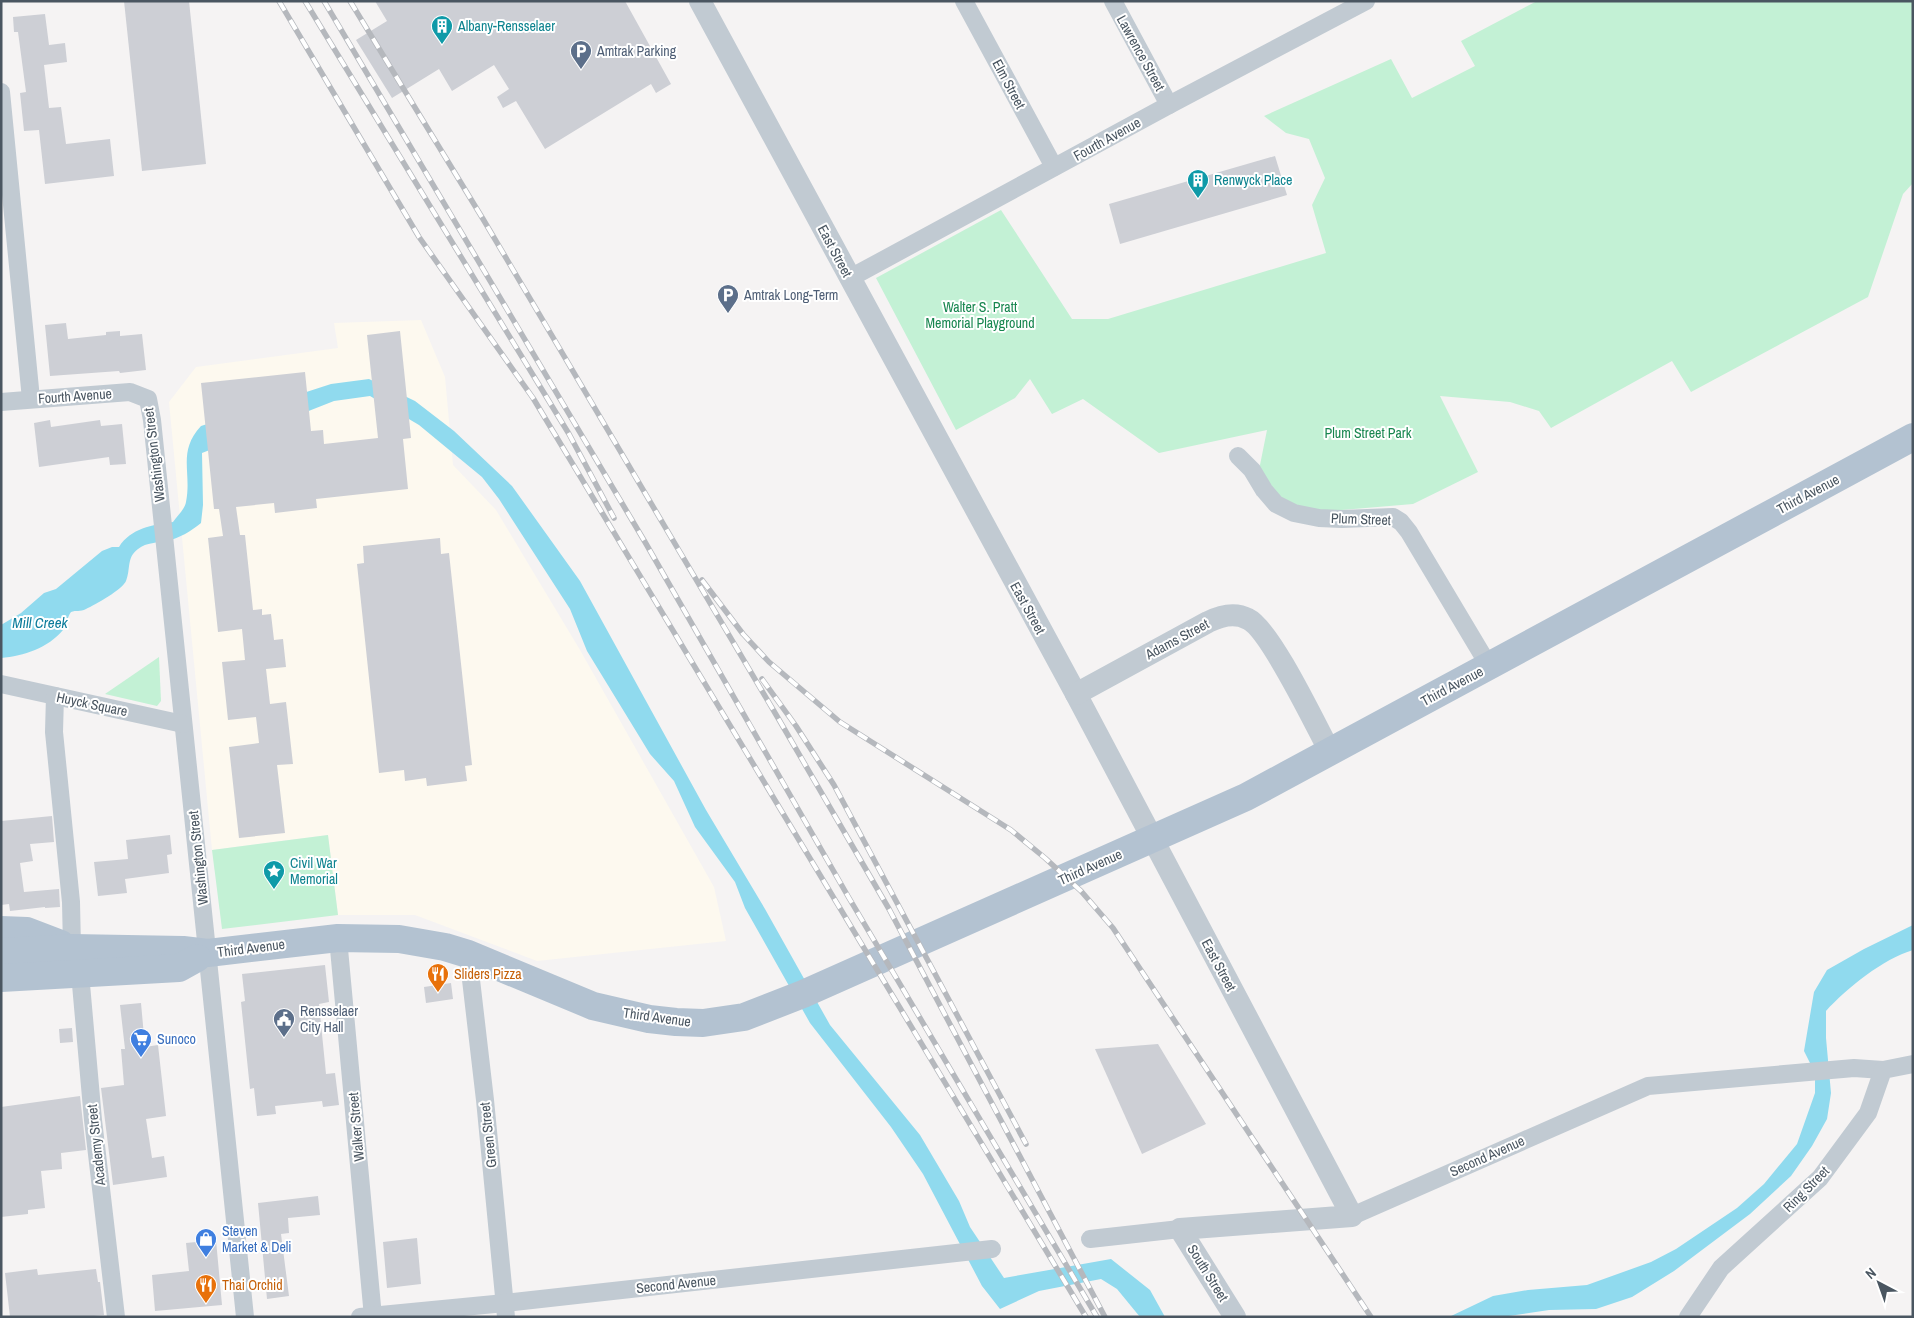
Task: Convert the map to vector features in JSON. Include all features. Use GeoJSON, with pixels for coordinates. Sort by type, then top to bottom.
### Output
{"type":"FeatureCollection","features":[{"type":"Feature","properties":{"kind":"main road","name":"Third Avenue"},"geometry":{"type":"LineString","coordinates":[[1,978],[76,960],[183,950],[208,953],[338,938],[399,939],[445,947],[468,954],[593,1006],[649,1019],[703,1023],[760,1012],[1246,797],[1913,437]]}},
{"type":"Feature","properties":{"kind":"main road"},"geometry":{"type":"LineString","coordinates":[[1,930],[27,931],[76,960]]}},
{"type":"Feature","properties":{"kind":"main road","name":"Third Avenue"},"geometry":{"type":"LineString","coordinates":[[1,952],[76,960]]}},
{"type":"Feature","properties":{"kind":"street","name":"East Street"},"geometry":{"type":"LineString","coordinates":[[700,1],[1076,694],[1352,1216]]}},
{"type":"Feature","properties":{"kind":"street","name":"Elm Street"},"geometry":{"type":"LineString","coordinates":[[964,1],[1054,167]]}},
{"type":"Feature","properties":{"kind":"street","name":"Lawrence Street"},"geometry":{"type":"LineString","coordinates":[[1113,1],[1169,104]]}},
{"type":"Feature","properties":{"kind":"street","name":"Fourth Avenue"},"geometry":{"type":"LineString","coordinates":[[850,278],[1169,104],[1366,1]]}},
{"type":"Feature","properties":{"kind":"street"},"geometry":{"type":"LineString","coordinates":[[1,92],[31,399]]}},
{"type":"Feature","properties":{"kind":"street","name":"Fourth Avenue"},"geometry":{"type":"LineString","coordinates":[[1,402],[130,392],[148,399]]}},
{"type":"Feature","properties":{"kind":"street","name":"Washington Street"},"geometry":{"type":"LineString","coordinates":[[148,399],[152,420],[245,1317]]}},
{"type":"Feature","properties":{"kind":"street","name":"Plum Street"},"geometry":{"type":"LineString","coordinates":[[1238,456],[1252,470],[1264,490],[1276,504],[1294,512],[1319,518],[1393,517],[1401,522],[1409,532],[1489,666]]}},
{"type":"Feature","properties":{"kind":"street","name":"Adams Street"},"geometry":{"type":"LineString","coordinates":[[1076,694],[1208,622],[1219,617],[1241,616],[1250,619],[1268,639],[1330,752]]}},
{"type":"Feature","properties":{"kind":"street","name":"Huyck Square"},"geometry":{"type":"LineString","coordinates":[[1,684],[184,724]]}},
{"type":"Feature","properties":{"kind":"street","name":"Academy Street"},"geometry":{"type":"LineString","coordinates":[[55,696],[54,732],[76,960],[116,1317]]}},
{"type":"Feature","properties":{"kind":"street","name":"Walker Street"},"geometry":{"type":"LineString","coordinates":[[338,938],[369,1316]]}},
{"type":"Feature","properties":{"kind":"street","name":"Green Street"},"geometry":{"type":"LineString","coordinates":[[468,954],[506,1310]]}},
{"type":"Feature","properties":{"kind":"street"},"geometry":{"type":"LineString","coordinates":[[1883,1070],[1913,1064]]}},
{"type":"Feature","properties":{"kind":"street","name":"Second Avenue"},"geometry":{"type":"LineString","coordinates":[[1090,1239],[1180,1229],[1352,1216],[1648,1086],[1854,1068],[1883,1070]]}},
{"type":"Feature","properties":{"kind":"street","name":"Ring Street"},"geometry":{"type":"LineString","coordinates":[[1688,1317],[1721,1268],[1820,1178],[1868,1113],[1883,1070]]}},
{"type":"Feature","properties":{"kind":"street","name":"South Street"},"geometry":{"type":"LineString","coordinates":[[1180,1229],[1235,1317]]}},
{"type":"Feature","properties":{"kind":"street","name":"Second Avenue"},"geometry":{"type":"LineString","coordinates":[[369,1316],[506,1310],[992,1249]]}},
{"type":"Feature","properties":{"kind":"shaded area"},"geometry":{"type":"Polygon","coordinates":[[[421,320],[445,377],[453,465],[496,510],[580,650],[714,887],[726,941],[537,961],[415,915],[338,915],[328,835],[212,850],[169,402],[196,367],[338,348],[334,323],[421,320]]]}},
{"type":"Feature","properties":{"kind":"green space"},"geometry":{"type":"Polygon","coordinates":[[[1537,1],[1913,1],[1913,183],[1903,194],[1868,297],[1691,392],[1672,361],[1551,428],[1539,411],[1510,402],[1440,396],[1478,472],[1413,504],[1330,511],[1305,509],[1278,497],[1259,470],[1267,430],[1159,453],[1083,399],[1052,414],[1030,379],[1015,398],[956,430],[876,278],[1001,210],[1072,319],[1108,319],[1326,253],[1312,205],[1325,178],[1309,139],[1286,133],[1264,116],[1391,59],[1412,98],[1475,66],[1461,41],[1537,1]]]}},
{"type":"Feature","properties":{"kind":"green space"},"geometry":{"type":"Polygon","coordinates":[[[159,657],[161,701],[157,706],[105,694],[159,657]]]}},
{"type":"Feature","properties":{"kind":"green space"},"geometry":{"type":"Polygon","coordinates":[[[328,835],[338,915],[222,929],[212,850],[328,835]]]}},
{"type":"Feature","properties":{"kind":"water","name":"Mill Creek"},"geometry":{"type":"Polygon","coordinates":[[[369,379],[415,401],[454,431],[512,486],[580,581],[706,810],[765,909],[830,1025],[920,1135],[959,1201],[970,1227],[1004,1278],[1111,1259],[1150,1290],[1165,1317],[1140,1317],[1117,1289],[1101,1279],[1039,1291],[1000,1309],[982,1286],[923,1174],[891,1127],[810,1023],[745,908],[735,882],[695,827],[674,781],[650,754],[587,651],[570,609],[499,499],[482,477],[419,425],[370,396],[334,401],[202,453],[203,505],[201,523],[176,538],[148,544],[134,552],[124,584],[90,607],[71,612],[63,630],[50,642],[27,653],[1,658],[1,625],[21,613],[44,593],[56,589],[102,551],[112,547],[119,547],[130,536],[143,528],[173,522],[185,505],[187,454],[189,445],[201,426],[331,384],[369,379]]]}},
{"type":"Feature","properties":{"kind":"water"},"geometry":{"type":"Polygon","coordinates":[[[1913,925],[1913,950],[1890,960],[1866,975],[1826,1011],[1826,1038],[1831,1093],[1827,1119],[1812,1146],[1791,1176],[1750,1214],[1674,1271],[1632,1297],[1596,1309],[1549,1310],[1502,1317],[1449,1317],[1493,1296],[1528,1290],[1587,1285],[1651,1262],[1676,1249],[1737,1208],[1764,1184],[1797,1144],[1815,1093],[1815,1073],[1804,1051],[1814,992],[1827,970],[1913,925]]]}},
{"type":"Feature","properties":{"kind":"building"},"geometry":{"type":"Polygon","coordinates":[[[124,1],[189,1],[206,164],[142,171],[124,1]]]}},
{"type":"Feature","properties":{"kind":"building","name":"Amtrak Parking"},"geometry":{"type":"Polygon","coordinates":[[[375,1],[625,1],[671,84],[656,93],[651,84],[545,149],[516,101],[503,108],[497,97],[509,89],[494,65],[452,91],[439,69],[392,98],[356,40],[387,21],[375,1]]]}},
{"type":"Feature","properties":{"kind":"building"},"geometry":{"type":"Polygon","coordinates":[[[45,14],[49,45],[65,43],[67,62],[44,65],[49,108],[61,107],[66,144],[110,139],[114,176],[45,184],[39,130],[24,131],[20,93],[26,92],[18,32],[14,32],[13,17],[45,14]]]}},
{"type":"Feature","properties":{"kind":"building","name":"Renwyck Place"},"geometry":{"type":"Polygon","coordinates":[[[1275,156],[1287,195],[1120,244],[1109,204],[1275,156]]]}},
{"type":"Feature","properties":{"kind":"building"},"geometry":{"type":"Polygon","coordinates":[[[66,323],[68,339],[106,335],[106,332],[120,331],[120,336],[142,334],[146,370],[50,376],[45,325],[66,323]]]}},
{"type":"Feature","properties":{"kind":"building"},"geometry":{"type":"Polygon","coordinates":[[[400,331],[411,438],[403,439],[408,489],[316,499],[317,508],[275,513],[274,503],[236,507],[240,535],[245,535],[253,610],[262,609],[262,615],[271,614],[274,640],[283,639],[286,667],[266,669],[270,704],[286,702],[293,764],[277,765],[285,833],[239,838],[229,747],[259,743],[256,717],[228,720],[222,662],[245,660],[242,629],[218,632],[208,538],[223,536],[219,509],[214,509],[201,383],[305,372],[311,431],[323,430],[324,444],[378,438],[367,335],[400,331]]]}},
{"type":"Feature","properties":{"kind":"building"},"geometry":{"type":"Polygon","coordinates":[[[50,420],[51,427],[100,420],[101,426],[122,424],[126,464],[110,465],[109,457],[39,467],[34,423],[50,420]]]}},
{"type":"Feature","properties":{"kind":"building"},"geometry":{"type":"Polygon","coordinates":[[[440,538],[441,554],[449,553],[472,765],[465,766],[467,781],[427,786],[426,778],[405,781],[404,770],[379,773],[357,564],[364,563],[363,546],[440,538]]]}},
{"type":"Feature","properties":{"kind":"building"},"geometry":{"type":"Polygon","coordinates":[[[52,816],[54,842],[30,844],[33,861],[20,863],[24,892],[59,889],[60,907],[10,911],[9,904],[1,905],[1,821],[52,816]]]}},
{"type":"Feature","properties":{"kind":"building"},"geometry":{"type":"Polygon","coordinates":[[[170,835],[172,854],[167,855],[169,873],[125,879],[127,893],[98,896],[94,862],[128,859],[126,840],[170,835]]]}},
{"type":"Feature","properties":{"kind":"building","name":"Rensselaer City Hall"},"geometry":{"type":"Polygon","coordinates":[[[325,965],[329,1002],[319,1004],[326,1074],[335,1073],[339,1105],[323,1107],[322,1101],[275,1106],[276,1114],[257,1116],[254,1088],[250,1089],[241,1002],[245,1001],[242,974],[325,965]]]}},
{"type":"Feature","properties":{"kind":"building","name":"Sliders Pizza"},"geometry":{"type":"Polygon","coordinates":[[[451,983],[453,999],[426,1003],[424,987],[451,983]]]}},
{"type":"Feature","properties":{"kind":"building"},"geometry":{"type":"Polygon","coordinates":[[[141,1003],[145,1047],[158,1045],[166,1116],[146,1119],[152,1158],[164,1156],[167,1177],[113,1185],[101,1088],[124,1085],[121,1049],[125,1049],[120,1005],[141,1003]]]}},
{"type":"Feature","properties":{"kind":"building"},"geometry":{"type":"Polygon","coordinates":[[[72,1028],[73,1042],[60,1043],[59,1029],[72,1028]]]}},
{"type":"Feature","properties":{"kind":"building"},"geometry":{"type":"Polygon","coordinates":[[[1158,1044],[1206,1124],[1142,1154],[1095,1049],[1158,1044]]]}},
{"type":"Feature","properties":{"kind":"building"},"geometry":{"type":"Polygon","coordinates":[[[80,1096],[86,1150],[61,1153],[62,1169],[41,1171],[45,1208],[28,1210],[28,1214],[1,1217],[1,1107],[80,1096]]]}},
{"type":"Feature","properties":{"kind":"building"},"geometry":{"type":"Polygon","coordinates":[[[318,1196],[320,1215],[288,1218],[289,1233],[281,1234],[289,1296],[267,1299],[258,1203],[318,1196]]]}},
{"type":"Feature","properties":{"kind":"building"},"geometry":{"type":"Polygon","coordinates":[[[417,1238],[421,1284],[387,1288],[383,1242],[417,1238]]]}},
{"type":"Feature","properties":{"kind":"building"},"geometry":{"type":"Polygon","coordinates":[[[216,1240],[222,1305],[155,1311],[152,1275],[189,1271],[186,1243],[216,1240]]]}},
{"type":"Feature","properties":{"kind":"building"},"geometry":{"type":"Polygon","coordinates":[[[37,1269],[38,1275],[96,1269],[98,1282],[100,1282],[104,1315],[83,1317],[10,1317],[5,1273],[37,1269]]]}},
{"type":"Feature","properties":{"kind":"railway"},"geometry":{"type":"LineString","coordinates":[[279,1],[419,237],[533,398],[1086,1317]]}},
{"type":"Feature","properties":{"kind":"railway"},"geometry":{"type":"LineString","coordinates":[[305,1],[569,434],[614,518]]}},
{"type":"Feature","properties":{"kind":"railway"},"geometry":{"type":"LineString","coordinates":[[324,1],[645,542],[849,898],[1097,1317]]}},
{"type":"Feature","properties":{"kind":"railway"},"geometry":{"type":"LineString","coordinates":[[350,1],[483,219],[889,909],[1105,1317]]}},
{"type":"Feature","properties":{"kind":"railway"},"geometry":{"type":"LineString","coordinates":[[702,580],[743,634],[769,662],[840,722],[1011,830],[1081,891],[1113,928],[1371,1317]]}},
{"type":"Feature","properties":{"kind":"railway"},"geometry":{"type":"LineString","coordinates":[[762,679],[796,726],[834,785],[1026,1144]]}},
{"type":"Feature","properties":{"kind":"place","name":"Albany-Rensselaer"},"geometry":{"type":"Point","coordinates":[442,45]}},
{"type":"Feature","properties":{"kind":"place","name":"Amtrak Parking"},"geometry":{"type":"Point","coordinates":[581,70]}},
{"type":"Feature","properties":{"kind":"place","name":"Renwyck Place"},"geometry":{"type":"Point","coordinates":[1198,199]}},
{"type":"Feature","properties":{"kind":"place","name":"Amtrak Long-Term"},"geometry":{"type":"Point","coordinates":[728,314]}},
{"type":"Feature","properties":{"kind":"place","name":"Civil War Memorial"},"geometry":{"type":"Point","coordinates":[274,890]}},
{"type":"Feature","properties":{"kind":"place","name":"Sliders Pizza"},"geometry":{"type":"Point","coordinates":[438,993]}},
{"type":"Feature","properties":{"kind":"place","name":"Rensselaer City Hall"},"geometry":{"type":"Point","coordinates":[284,1038]}},
{"type":"Feature","properties":{"kind":"place","name":"Sunoco"},"geometry":{"type":"Point","coordinates":[141,1058]}},
{"type":"Feature","properties":{"kind":"place","name":"Steven Market & Deli"},"geometry":{"type":"Point","coordinates":[206,1258]}},
{"type":"Feature","properties":{"kind":"place","name":"Thai Orchid"},"geometry":{"type":"Point","coordinates":[206,1304]}},
{"type":"Feature","properties":{"kind":"park label","name":"Walter S. Pratt Memorial Playground"},"geometry":{"type":"Point","coordinates":[980,316]}},
{"type":"Feature","properties":{"kind":"park label","name":"Plum Street Park"},"geometry":{"type":"Point","coordinates":[1368,433]}}]}
